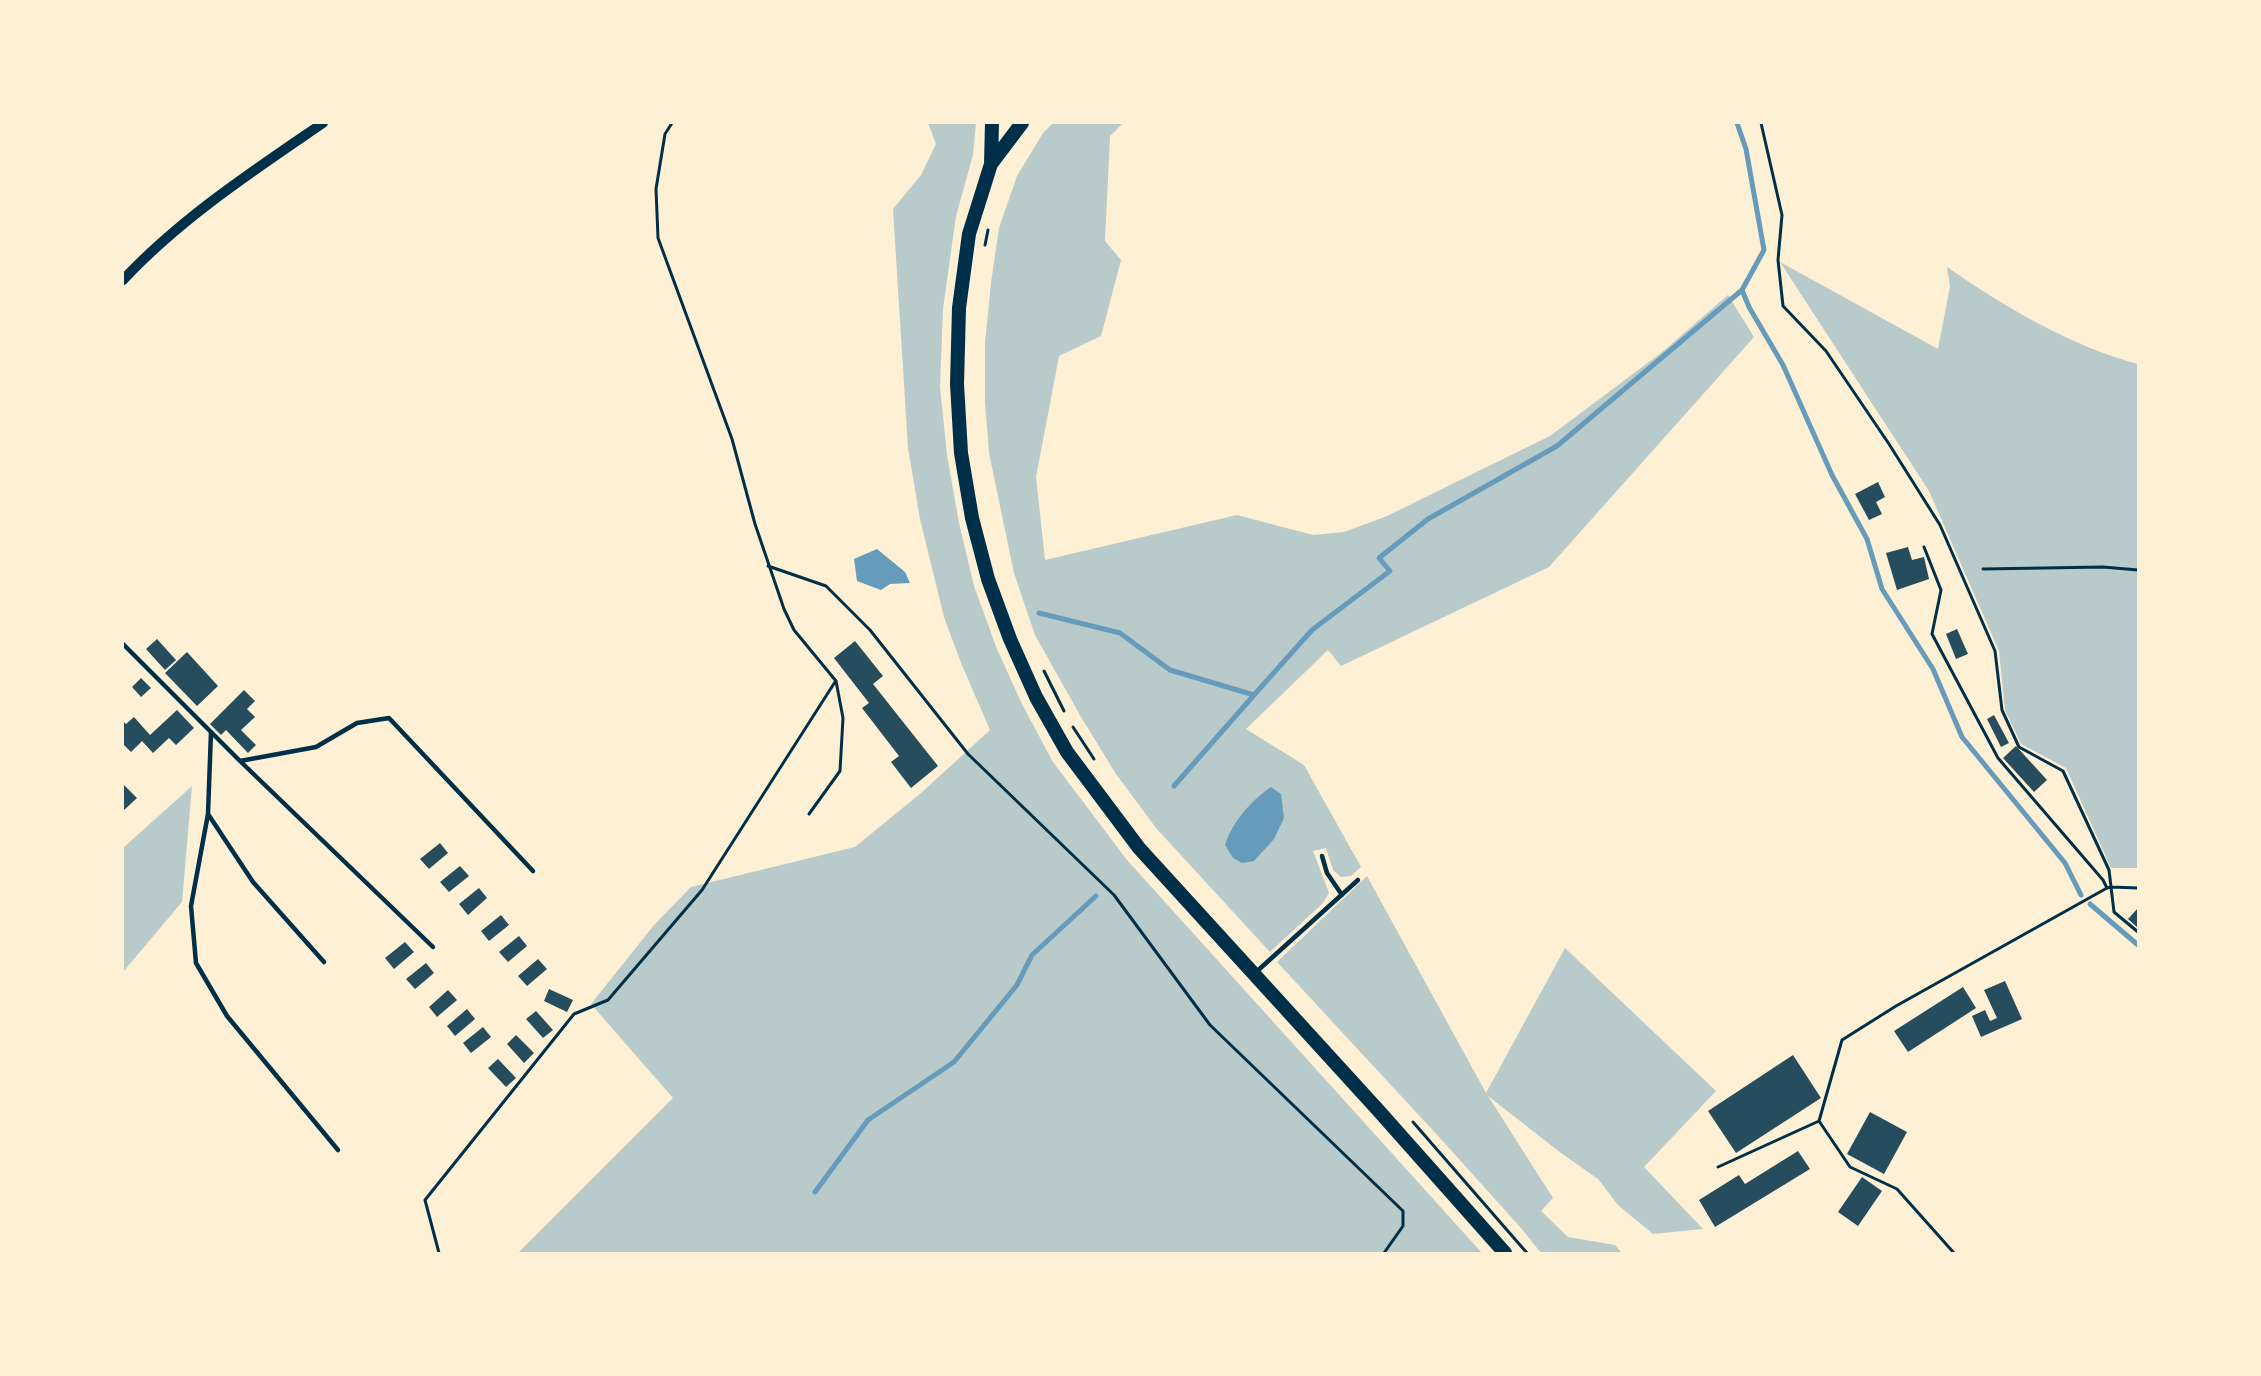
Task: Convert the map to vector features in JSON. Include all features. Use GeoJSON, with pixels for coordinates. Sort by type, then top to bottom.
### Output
{"type":"FeatureCollection","features":[{"type":"Feature","properties":{"kind":"main road"},"geometry":{"type":"LineString","coordinates":[[992,123],[991,165],[969,234],[959,308],[957,384],[962,453],[972,518],[988,579],[1010,639],[1036,697],[1067,752],[1139,848],[1505,1253]]}},
{"type":"Feature","properties":{"kind":"main road"},"geometry":{"type":"LineString","coordinates":[[991,165],[1022,123]]}},
{"type":"Feature","properties":{"kind":"street"},"geometry":{"type":"LineString","coordinates":[[123,280],[195,214],[323,123]]}},
{"type":"Feature","properties":{"kind":"lane"},"geometry":{"type":"LineString","coordinates":[[123,644],[240,761],[433,947]]}},
{"type":"Feature","properties":{"kind":"lane"},"geometry":{"type":"LineString","coordinates":[[240,761],[316,747],[357,723],[389,718],[533,871]]}},
{"type":"Feature","properties":{"kind":"lane"},"geometry":{"type":"LineString","coordinates":[[211,732],[208,813],[191,906],[196,963],[227,1016],[338,1150]]}},
{"type":"Feature","properties":{"kind":"lane"},"geometry":{"type":"LineString","coordinates":[[208,813],[253,882],[324,962]]}},
{"type":"Feature","properties":{"kind":"lane"},"geometry":{"type":"LineString","coordinates":[[1322,856],[1327,873],[1342,895]]}},
{"type":"Feature","properties":{"kind":"lane"},"geometry":{"type":"LineString","coordinates":[[1253,975],[1359,880]]}},
{"type":"Feature","properties":{"kind":"path"},"geometry":{"type":"LineString","coordinates":[[672,123],[665,134],[656,189],[658,238],[732,439],[768,566],[784,609],[794,630],[836,681],[843,718],[840,771],[808,814]]}},
{"type":"Feature","properties":{"kind":"path"},"geometry":{"type":"LineString","coordinates":[[1761,123],[1782,215],[1778,260],[1783,306],[1826,351],[1940,525],[1995,651],[2002,710],[2019,747],[2063,771],[2109,870],[2109,887],[2114,912],[2138,932]]}},
{"type":"Feature","properties":{"kind":"path"},"geometry":{"type":"LineString","coordinates":[[984,250],[989,228]]}},
{"type":"Feature","properties":{"kind":"path"},"geometry":{"type":"LineString","coordinates":[[1924,547],[1941,590],[1932,634],[1992,747],[1998,758],[2109,887]]}},
{"type":"Feature","properties":{"kind":"path"},"geometry":{"type":"LineString","coordinates":[[768,566],[826,586],[870,630],[968,754],[1114,895],[1210,1025],[1403,1211],[1403,1226],[1383,1253]]}},
{"type":"Feature","properties":{"kind":"path"},"geometry":{"type":"LineString","coordinates":[[1983,569],[2103,567],[2138,570]]}},
{"type":"Feature","properties":{"kind":"path"},"geometry":{"type":"LineString","coordinates":[[1043,670],[1064,711]]}},
{"type":"Feature","properties":{"kind":"path"},"geometry":{"type":"LineString","coordinates":[[439,1253],[425,1200],[574,1014],[608,1000],[702,890],[836,681]]}},
{"type":"Feature","properties":{"kind":"path"},"geometry":{"type":"LineString","coordinates":[[1070,722],[1095,760]]}},
{"type":"Feature","properties":{"kind":"path"},"geometry":{"type":"LineString","coordinates":[[1718,1167],[1819,1121],[1842,1040],[1896,1006],[2109,887],[2138,888]]}},
{"type":"Feature","properties":{"kind":"path"},"geometry":{"type":"LineString","coordinates":[[1409,1118],[1527,1253]]}},
{"type":"Feature","properties":{"kind":"path"},"geometry":{"type":"LineString","coordinates":[[1819,1121],[1850,1167],[1897,1189],[1954,1253]]}},
{"type":"Feature","properties":{"kind":"shaded area"},"geometry":{"type":"Polygon","coordinates":[[[928,123],[976,123],[973,155],[956,216],[943,309],[940,387],[947,455],[959,523],[974,586],[997,649],[1022,704],[1053,762],[1127,860],[1482,1253],[518,1253],[673,1098],[591,1004],[654,925],[691,887],[855,847],[921,793],[990,730],[944,617],[920,519],[908,448],[893,209],[921,175],[936,144],[928,123]]]}},
{"type":"Feature","properties":{"kind":"shaded area"},"geometry":{"type":"Polygon","coordinates":[[[1053,123],[1123,123],[1110,136],[1105,241],[1121,260],[1101,336],[1059,356],[1036,477],[1045,560],[1237,515],[1313,535],[1344,532],[1387,516],[1550,436],[1661,353],[1728,295],[1754,337],[1549,567],[1341,666],[1328,650],[1246,729],[1304,765],[1361,867],[1351,876],[1341,877],[1333,870],[1326,848],[1313,851],[1329,893],[1322,904],[1270,952],[1156,828],[1116,774],[1035,635],[1014,573],[989,453],[985,402],[985,343],[999,228],[1017,176],[1043,133],[1053,123]]]}},
{"type":"Feature","properties":{"kind":"shaded area"},"geometry":{"type":"Polygon","coordinates":[[[1780,262],[1938,349],[1950,286],[1947,267],[2039,324],[2088,347],[2138,364],[2138,868],[2111,868],[2066,768],[2021,744],[2005,710],[1999,651],[1929,491],[1780,262]]]}},
{"type":"Feature","properties":{"kind":"shaded area"},"geometry":{"type":"Polygon","coordinates":[[[192,786],[182,902],[123,972],[123,848],[192,786]]]}},
{"type":"Feature","properties":{"kind":"shaded area"},"geometry":{"type":"Polygon","coordinates":[[[1367,876],[1486,1093],[1565,948],[1716,1091],[1644,1167],[1703,1229],[1653,1234],[1618,1205],[1598,1179],[1488,1096],[1553,1198],[1541,1211],[1568,1237],[1615,1245],[1622,1253],[1541,1253],[1440,1138],[1277,962],[1367,876]]]}},
{"type":"Feature","properties":{"kind":"water"},"geometry":{"type":"Polygon","coordinates":[[[877,549],[905,572],[910,583],[890,584],[881,590],[857,581],[854,559],[877,549]]]}},
{"type":"Feature","properties":{"kind":"water"},"geometry":{"type":"Polygon","coordinates":[[[1271,787],[1281,794],[1284,818],[1274,839],[1254,861],[1242,863],[1233,858],[1225,845],[1228,836],[1243,812],[1271,787]]]}},
{"type":"Feature","properties":{"kind":"building"},"geometry":{"type":"Polygon","coordinates":[[[1878,482],[1885,497],[1876,502],[1882,514],[1869,520],[1855,494],[1878,482]]]}},
{"type":"Feature","properties":{"kind":"building"},"geometry":{"type":"Polygon","coordinates":[[[1908,547],[1912,560],[1924,557],[1929,579],[1897,590],[1886,553],[1908,547]]]}},
{"type":"Feature","properties":{"kind":"building"},"geometry":{"type":"Polygon","coordinates":[[[1957,629],[1968,654],[1956,659],[1946,634],[1957,629]]]}},
{"type":"Feature","properties":{"kind":"building"},"geometry":{"type":"Polygon","coordinates":[[[157,639],[176,660],[165,670],[146,649],[157,639]]]}},
{"type":"Feature","properties":{"kind":"building"},"geometry":{"type":"Polygon","coordinates":[[[855,641],[883,676],[873,684],[938,766],[911,788],[891,762],[899,756],[862,708],[869,703],[834,658],[855,641]]]}},
{"type":"Feature","properties":{"kind":"building"},"geometry":{"type":"Polygon","coordinates":[[[187,652],[218,686],[197,706],[165,673],[187,652]]]}},
{"type":"Feature","properties":{"kind":"building"},"geometry":{"type":"Polygon","coordinates":[[[141,678],[151,688],[141,697],[132,687],[141,678]]]}},
{"type":"Feature","properties":{"kind":"building"},"geometry":{"type":"Polygon","coordinates":[[[244,690],[255,701],[247,709],[255,717],[241,730],[256,745],[248,753],[226,730],[221,735],[210,724],[244,690]]]}},
{"type":"Feature","properties":{"kind":"building"},"geometry":{"type":"Polygon","coordinates":[[[177,710],[194,728],[176,745],[169,738],[153,753],[142,741],[131,752],[123,744],[123,721],[126,724],[134,717],[150,735],[177,710]]]}},
{"type":"Feature","properties":{"kind":"building"},"geometry":{"type":"Polygon","coordinates":[[[1994,715],[2009,743],[2001,747],[1987,719],[1994,715]]]}},
{"type":"Feature","properties":{"kind":"building"},"geometry":{"type":"Polygon","coordinates":[[[2016,746],[2047,780],[2034,792],[2003,758],[2016,746]]]}},
{"type":"Feature","properties":{"kind":"building"},"geometry":{"type":"Polygon","coordinates":[[[123,784],[137,798],[123,811],[123,784]]]}},
{"type":"Feature","properties":{"kind":"building"},"geometry":{"type":"Polygon","coordinates":[[[440,843],[448,853],[429,869],[420,859],[440,843]]]}},
{"type":"Feature","properties":{"kind":"building"},"geometry":{"type":"Polygon","coordinates":[[[460,866],[469,876],[449,892],[440,882],[460,866]]]}},
{"type":"Feature","properties":{"kind":"building"},"geometry":{"type":"Polygon","coordinates":[[[479,888],[487,898],[468,915],[459,904],[479,888]]]}},
{"type":"Feature","properties":{"kind":"building"},"geometry":{"type":"Polygon","coordinates":[[[2138,908],[2138,928],[2128,919],[2138,908]]]}},
{"type":"Feature","properties":{"kind":"building"},"geometry":{"type":"Polygon","coordinates":[[[501,915],[509,925],[489,941],[481,931],[501,915]]]}},
{"type":"Feature","properties":{"kind":"building"},"geometry":{"type":"Polygon","coordinates":[[[519,936],[527,946],[508,962],[499,952],[519,936]]]}},
{"type":"Feature","properties":{"kind":"building"},"geometry":{"type":"Polygon","coordinates":[[[405,942],[414,952],[394,969],[385,958],[405,942]]]}},
{"type":"Feature","properties":{"kind":"building"},"geometry":{"type":"Polygon","coordinates":[[[538,959],[547,969],[527,986],[518,976],[538,959]]]}},
{"type":"Feature","properties":{"kind":"building"},"geometry":{"type":"Polygon","coordinates":[[[426,963],[434,973],[415,989],[406,979],[426,963]]]}},
{"type":"Feature","properties":{"kind":"building"},"geometry":{"type":"Polygon","coordinates":[[[2005,981],[2022,1019],[1981,1037],[1972,1016],[1985,1010],[1990,1021],[1997,1018],[1984,990],[2005,981]]]}},
{"type":"Feature","properties":{"kind":"building"},"geometry":{"type":"Polygon","coordinates":[[[1963,987],[1976,1008],[1908,1052],[1894,1031],[1963,987]]]}},
{"type":"Feature","properties":{"kind":"building"},"geometry":{"type":"Polygon","coordinates":[[[549,989],[573,1000],[567,1012],[544,1001],[549,989]]]}},
{"type":"Feature","properties":{"kind":"building"},"geometry":{"type":"Polygon","coordinates":[[[448,990],[457,1000],[437,1017],[429,1007],[448,990]]]}},
{"type":"Feature","properties":{"kind":"building"},"geometry":{"type":"Polygon","coordinates":[[[467,1009],[475,1019],[455,1036],[447,1026],[467,1009]]]}},
{"type":"Feature","properties":{"kind":"building"},"geometry":{"type":"Polygon","coordinates":[[[536,1011],[553,1030],[543,1038],[526,1019],[536,1011]]]}},
{"type":"Feature","properties":{"kind":"building"},"geometry":{"type":"Polygon","coordinates":[[[483,1027],[491,1037],[471,1053],[463,1043],[483,1027]]]}},
{"type":"Feature","properties":{"kind":"building"},"geometry":{"type":"Polygon","coordinates":[[[516,1035],[534,1053],[524,1063],[507,1044],[516,1035]]]}},
{"type":"Feature","properties":{"kind":"building"},"geometry":{"type":"Polygon","coordinates":[[[1793,1055],[1821,1098],[1736,1153],[1708,1111],[1793,1055]]]}},
{"type":"Feature","properties":{"kind":"building"},"geometry":{"type":"Polygon","coordinates":[[[498,1059],[516,1078],[506,1087],[488,1068],[498,1059]]]}},
{"type":"Feature","properties":{"kind":"building"},"geometry":{"type":"Polygon","coordinates":[[[1870,1112],[1907,1132],[1884,1174],[1847,1154],[1870,1112]]]}},
{"type":"Feature","properties":{"kind":"building"},"geometry":{"type":"Polygon","coordinates":[[[1798,1151],[1810,1169],[1715,1227],[1699,1200],[1739,1175],[1745,1184],[1798,1151]]]}},
{"type":"Feature","properties":{"kind":"building"},"geometry":{"type":"Polygon","coordinates":[[[1862,1177],[1882,1191],[1858,1226],[1838,1212],[1862,1177]]]}},
{"type":"Feature","properties":{"kind":"waterway"},"geometry":{"type":"LineString","coordinates":[[1737,123],[1746,149],[1764,250],[1742,290],[1749,307],[1783,365],[1832,475],[1867,539],[1882,589],[1933,669],[1962,737],[2065,863],[2081,895]]}},
{"type":"Feature","properties":{"kind":"waterway"},"geometry":{"type":"LineString","coordinates":[[1039,613],[1120,633],[1170,670],[1254,695],[1312,630],[1390,571],[1379,558],[1428,519],[1557,446],[1742,290]]}},
{"type":"Feature","properties":{"kind":"waterway"},"geometry":{"type":"LineString","coordinates":[[1174,786],[1254,695]]}},
{"type":"Feature","properties":{"kind":"waterway"},"geometry":{"type":"LineString","coordinates":[[815,1192],[868,1120],[954,1062],[1017,985],[1032,955],[1096,896]]}},
{"type":"Feature","properties":{"kind":"waterway"},"geometry":{"type":"LineString","coordinates":[[2090,904],[2138,945]]}}]}
